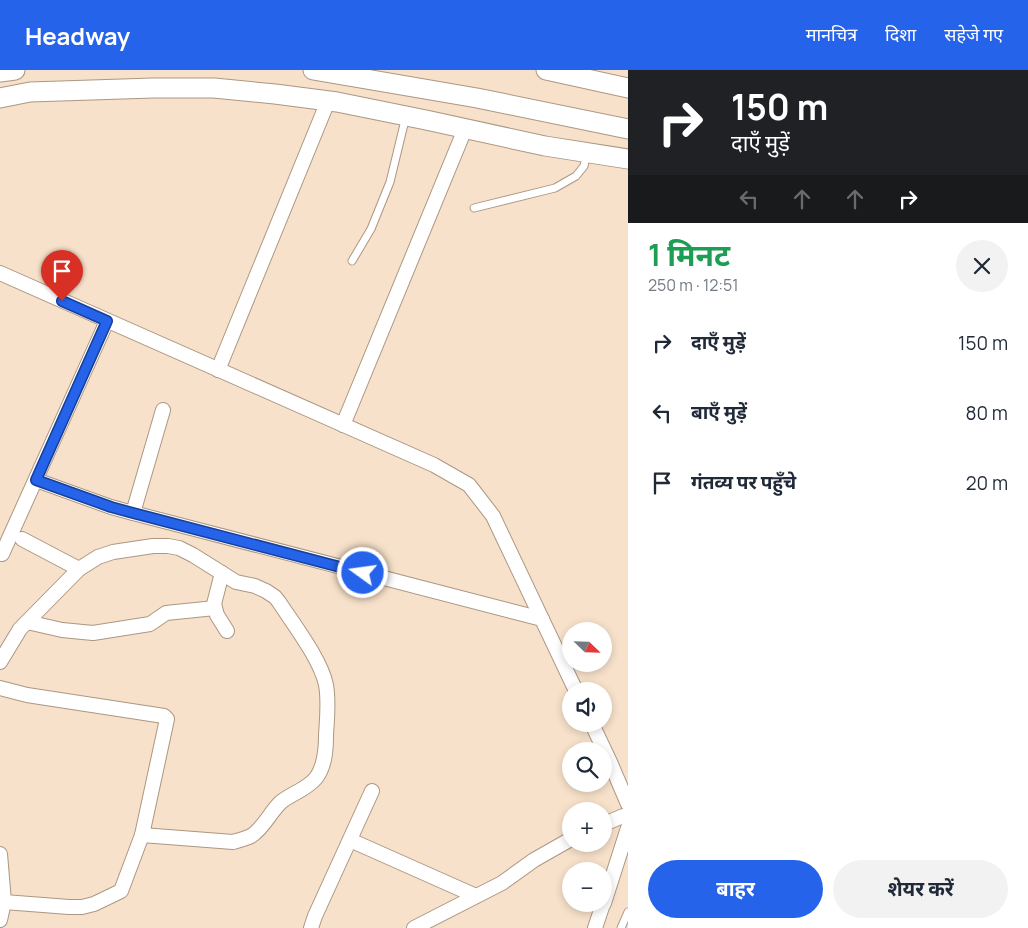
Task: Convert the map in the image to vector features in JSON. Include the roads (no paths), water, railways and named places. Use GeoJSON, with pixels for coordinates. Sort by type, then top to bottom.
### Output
{"type":"FeatureCollection","features":[{"type":"Feature","properties":{"kind":"street"},"geometry":{"type":"LineString","coordinates":[[0,72],[15,70]]}},
{"type":"Feature","properties":{"kind":"street"},"geometry":{"type":"LineString","coordinates":[[313,70],[477,98],[628,130]]}},
{"type":"Feature","properties":{"kind":"street"},"geometry":{"type":"LineString","coordinates":[[546,70],[628,88]]}},
{"type":"Feature","properties":{"kind":"street"},"geometry":{"type":"LineString","coordinates":[[0,98],[30,92],[153,88],[205,88],[275,94],[328,101],[545,146],[628,159]]}},
{"type":"Feature","properties":{"kind":"street"},"geometry":{"type":"LineString","coordinates":[[218,370],[328,101]]}},
{"type":"Feature","properties":{"kind":"street"},"geometry":{"type":"LineString","coordinates":[[343,425],[465,129]]}},
{"type":"Feature","properties":{"kind":"street"},"geometry":{"type":"LineString","coordinates":[[0,273],[434,465],[469,485],[493,516],[572,682]]}},
{"type":"Feature","properties":{"kind":"street"},"geometry":{"type":"LineString","coordinates":[[2,554],[107,321]]}},
{"type":"Feature","properties":{"kind":"street"},"geometry":{"type":"LineString","coordinates":[[133,513],[163,410]]}},
{"type":"Feature","properties":{"kind":"street"},"geometry":{"type":"LineString","coordinates":[[36,480],[111,507],[542,619]]}},
{"type":"Feature","properties":{"kind":"street"},"geometry":{"type":"LineString","coordinates":[[22,539],[79,569]]}},
{"type":"Feature","properties":{"kind":"street"},"geometry":{"type":"LineString","coordinates":[[0,662],[20,629],[79,569],[98,557],[113,552],[153,546],[179,548],[236,582],[255,586],[275,597],[314,656],[323,675],[327,698],[326,750],[322,769],[304,789],[281,802],[258,830],[242,839],[233,842],[142,835]]}},
{"type":"Feature","properties":{"kind":"street"},"geometry":{"type":"LineString","coordinates":[[222,573],[214,608],[227,631]]}},
{"type":"Feature","properties":{"kind":"street"},"geometry":{"type":"LineString","coordinates":[[26,622],[62,630],[93,633],[150,624],[166,613],[214,608]]}},
{"type":"Feature","properties":{"kind":"street"},"geometry":{"type":"LineString","coordinates":[[0,688],[27,695],[166,717],[142,835],[120,891],[94,904],[82,907],[4,902]]}},
{"type":"Feature","properties":{"kind":"street"},"geometry":{"type":"LineString","coordinates":[[596,732],[628,804]]}},
{"type":"Feature","properties":{"kind":"street"},"geometry":{"type":"LineString","coordinates":[[311,928],[372,791]]}},
{"type":"Feature","properties":{"kind":"street"},"geometry":{"type":"LineString","coordinates":[[612,821],[628,815]]}},
{"type":"Feature","properties":{"kind":"street"},"geometry":{"type":"LineString","coordinates":[[612,878],[628,828]]}},
{"type":"Feature","properties":{"kind":"street"},"geometry":{"type":"LineString","coordinates":[[350,840],[476,896]]}},
{"type":"Feature","properties":{"kind":"street"},"geometry":{"type":"LineString","coordinates":[[414,928],[502,883],[534,860],[562,844]]}},
{"type":"Feature","properties":{"kind":"street"},"geometry":{"type":"LineString","coordinates":[[0,854],[4,902],[0,920]]}},
{"type":"Feature","properties":{"kind":"street"},"geometry":{"type":"LineString","coordinates":[[595,928],[601,912]]}},
{"type":"Feature","properties":{"kind":"lane"},"geometry":{"type":"LineString","coordinates":[[352,261],[370,229],[390,182],[406,116]]}},
{"type":"Feature","properties":{"kind":"lane"},"geometry":{"type":"LineString","coordinates":[[474,208],[555,188],[576,176],[584,166],[587,152]]}},
{"type":"Feature","properties":{"kind":"lane"},"geometry":{"type":"LineString","coordinates":[[621,928],[628,912]]}}]}
